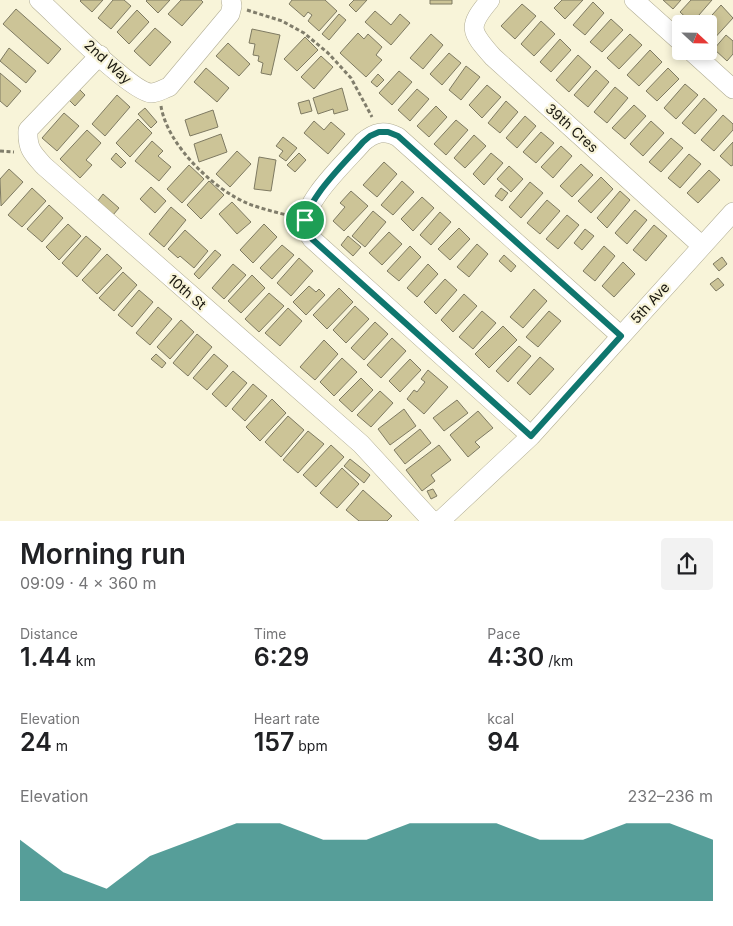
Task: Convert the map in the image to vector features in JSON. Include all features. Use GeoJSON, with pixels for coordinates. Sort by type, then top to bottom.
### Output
{"type":"FeatureCollection","features":[{"type":"Feature","properties":{"kind":"street","name":"2nd Way"},"geometry":{"type":"LineString","coordinates":[[39,0],[129,83],[150,93],[159,92]]}},
{"type":"Feature","properties":{"kind":"street","name":"39th Cres"},"geometry":{"type":"LineString","coordinates":[[490,0],[475,18],[476,38],[493,57],[702,246]]}},
{"type":"Feature","properties":{"kind":"street"},"geometry":{"type":"LineString","coordinates":[[634,0],[672,34]]}},
{"type":"Feature","properties":{"kind":"street"},"geometry":{"type":"LineString","coordinates":[[159,92],[169,87],[226,20],[230,14],[232,3]]}},
{"type":"Feature","properties":{"kind":"street","name":"10th St"},"geometry":{"type":"LineString","coordinates":[[100,55],[28,130],[27,142],[31,152],[44,166],[360,444],[432,521]]}},
{"type":"Feature","properties":{"kind":"street"},"geometry":{"type":"LineString","coordinates":[[701,60],[733,88]]}},
{"type":"Feature","properties":{"kind":"street"},"geometry":{"type":"LineString","coordinates":[[531,436],[312,239],[306,230],[305,220],[312,202],[363,142],[379,132],[388,132],[398,136],[621,336]]}},
{"type":"Feature","properties":{"kind":"street","name":"5th Ave"},"geometry":{"type":"LineString","coordinates":[[440,521],[531,436],[702,246],[732,217]]}},
{"type":"Feature","properties":{"kind":"path"},"geometry":{"type":"LineString","coordinates":[[232,3],[282,21],[304,33],[316,43],[351,78],[379,132]]}},
{"type":"Feature","properties":{"kind":"path"},"geometry":{"type":"LineString","coordinates":[[159,92],[163,116],[174,140],[189,160],[230,194],[248,204],[305,220]]}},
{"type":"Feature","properties":{"kind":"building"},"geometry":{"type":"Polygon","coordinates":[[[81,0],[103,0],[92,12],[81,0]]]}},
{"type":"Feature","properties":{"kind":"building"},"geometry":{"type":"Polygon","coordinates":[[[113,0],[124,0],[131,6],[111,29],[98,18],[113,0]]]}},
{"type":"Feature","properties":{"kind":"building"},"geometry":{"type":"Polygon","coordinates":[[[147,0],[170,0],[158,13],[147,0]]]}},
{"type":"Feature","properties":{"kind":"building"},"geometry":{"type":"Polygon","coordinates":[[[181,0],[201,0],[203,2],[182,26],[168,14],[181,0]]]}},
{"type":"Feature","properties":{"kind":"building"},"geometry":{"type":"Polygon","coordinates":[[[292,0],[325,0],[337,11],[319,31],[308,21],[312,15],[308,12],[304,17],[289,4],[292,0]]]}},
{"type":"Feature","properties":{"kind":"building"},"geometry":{"type":"Polygon","coordinates":[[[354,0],[367,0],[356,12],[349,5],[354,0]]]}},
{"type":"Feature","properties":{"kind":"building"},"geometry":{"type":"Polygon","coordinates":[[[430,0],[452,0],[452,4],[430,4],[430,0]]]}},
{"type":"Feature","properties":{"kind":"building"},"geometry":{"type":"Polygon","coordinates":[[[562,0],[583,0],[565,19],[554,8],[562,0]]]}},
{"type":"Feature","properties":{"kind":"building"},"geometry":{"type":"Polygon","coordinates":[[[663,0],[681,0],[673,9],[663,0]]]}},
{"type":"Feature","properties":{"kind":"building"},"geometry":{"type":"Polygon","coordinates":[[[691,0],[712,0],[699,15],[683,15],[680,12],[691,0]]]}},
{"type":"Feature","properties":{"kind":"building"},"geometry":{"type":"Polygon","coordinates":[[[593,2],[604,13],[585,35],[573,25],[593,2]]]}},
{"type":"Feature","properties":{"kind":"building"},"geometry":{"type":"Polygon","coordinates":[[[522,4],[536,16],[515,39],[501,26],[522,4]]]}},
{"type":"Feature","properties":{"kind":"building"},"geometry":{"type":"Polygon","coordinates":[[[721,5],[733,18],[718,34],[718,15],[712,15],[721,5]]]}},
{"type":"Feature","properties":{"kind":"building"},"geometry":{"type":"Polygon","coordinates":[[[16,9],[61,49],[48,64],[3,24],[16,9]]]}},
{"type":"Feature","properties":{"kind":"building"},"geometry":{"type":"Polygon","coordinates":[[[137,10],[149,22],[129,44],[117,32],[137,10]]]}},
{"type":"Feature","properties":{"kind":"building"},"geometry":{"type":"Polygon","coordinates":[[[375,11],[391,25],[400,14],[410,23],[391,45],[365,22],[375,11]]]}},
{"type":"Feature","properties":{"kind":"building"},"geometry":{"type":"Polygon","coordinates":[[[339,14],[346,20],[329,40],[322,34],[339,14]]]}},
{"type":"Feature","properties":{"kind":"building"},"geometry":{"type":"Polygon","coordinates":[[[611,19],[623,30],[602,52],[590,42],[611,19]]]}},
{"type":"Feature","properties":{"kind":"building"},"geometry":{"type":"Polygon","coordinates":[[[541,21],[555,34],[534,56],[521,44],[541,21]]]}},
{"type":"Feature","properties":{"kind":"building"},"geometry":{"type":"Polygon","coordinates":[[[155,28],[171,42],[150,66],[134,51],[155,28]]]}},
{"type":"Feature","properties":{"kind":"building"},"geometry":{"type":"Polygon","coordinates":[[[252,29],[280,35],[271,75],[261,73],[263,63],[258,61],[259,56],[253,55],[255,44],[249,43],[252,29]]]}},
{"type":"Feature","properties":{"kind":"building"},"geometry":{"type":"Polygon","coordinates":[[[358,33],[364,39],[368,34],[382,47],[376,55],[382,60],[366,77],[340,53],[358,33]]]}},
{"type":"Feature","properties":{"kind":"building"},"geometry":{"type":"Polygon","coordinates":[[[431,34],[443,45],[423,69],[410,58],[431,34]]]}},
{"type":"Feature","properties":{"kind":"building"},"geometry":{"type":"Polygon","coordinates":[[[630,34],[642,45],[619,69],[607,58],[630,34]]]}},
{"type":"Feature","properties":{"kind":"building"},"geometry":{"type":"Polygon","coordinates":[[[726,35],[733,41],[733,54],[727,61],[718,53],[718,44],[726,35]]]}},
{"type":"Feature","properties":{"kind":"building"},"geometry":{"type":"Polygon","coordinates":[[[305,37],[318,50],[297,71],[284,59],[305,37]]]}},
{"type":"Feature","properties":{"kind":"building"},"geometry":{"type":"Polygon","coordinates":[[[560,39],[571,50],[551,72],[540,62],[560,39]]]}},
{"type":"Feature","properties":{"kind":"building"},"geometry":{"type":"Polygon","coordinates":[[[228,43],[250,64],[239,76],[216,56],[228,43]]]}},
{"type":"Feature","properties":{"kind":"building"},"geometry":{"type":"Polygon","coordinates":[[[9,48],[36,71],[26,83],[0,61],[9,48]]]}},
{"type":"Feature","properties":{"kind":"building"},"geometry":{"type":"Polygon","coordinates":[[[650,50],[662,62],[639,86],[627,75],[650,50]]]}},
{"type":"Feature","properties":{"kind":"building"},"geometry":{"type":"Polygon","coordinates":[[[449,53],[461,63],[442,85],[430,74],[449,53]]]}},
{"type":"Feature","properties":{"kind":"building"},"geometry":{"type":"Polygon","coordinates":[[[578,55],[591,67],[569,92],[556,80],[578,55]]]}},
{"type":"Feature","properties":{"kind":"building"},"geometry":{"type":"Polygon","coordinates":[[[321,56],[333,67],[314,89],[301,77],[321,56]]]}},
{"type":"Feature","properties":{"kind":"building"},"geometry":{"type":"Polygon","coordinates":[[[466,66],[480,77],[461,100],[449,90],[466,66]]]}},
{"type":"Feature","properties":{"kind":"building"},"geometry":{"type":"Polygon","coordinates":[[[206,68],[229,88],[217,102],[194,82],[206,68]]]}},
{"type":"Feature","properties":{"kind":"building"},"geometry":{"type":"Polygon","coordinates":[[[668,68],[679,79],[657,101],[646,91],[668,68]]]}},
{"type":"Feature","properties":{"kind":"building"},"geometry":{"type":"Polygon","coordinates":[[[596,70],[609,82],[588,107],[574,95],[596,70]]]}},
{"type":"Feature","properties":{"kind":"building"},"geometry":{"type":"Polygon","coordinates":[[[399,71],[412,82],[392,105],[379,93],[399,71]]]}},
{"type":"Feature","properties":{"kind":"building"},"geometry":{"type":"Polygon","coordinates":[[[0,73],[21,91],[7,107],[0,101],[0,73]]]}},
{"type":"Feature","properties":{"kind":"building"},"geometry":{"type":"Polygon","coordinates":[[[378,74],[384,80],[377,87],[371,82],[378,74]]]}},
{"type":"Feature","properties":{"kind":"building"},"geometry":{"type":"Polygon","coordinates":[[[685,84],[698,95],[676,119],[664,108],[685,84]]]}},
{"type":"Feature","properties":{"kind":"building"},"geometry":{"type":"Polygon","coordinates":[[[487,85],[501,97],[482,118],[469,105],[487,85]]]}},
{"type":"Feature","properties":{"kind":"building"},"geometry":{"type":"Polygon","coordinates":[[[615,87],[628,98],[607,123],[594,112],[615,87]]]}},
{"type":"Feature","properties":{"kind":"building"},"geometry":{"type":"Polygon","coordinates":[[[78,88],[85,95],[75,106],[68,99],[78,88]]]}},
{"type":"Feature","properties":{"kind":"building"},"geometry":{"type":"Polygon","coordinates":[[[342,88],[348,110],[334,114],[333,109],[318,114],[313,98],[342,88]]]}},
{"type":"Feature","properties":{"kind":"building"},"geometry":{"type":"Polygon","coordinates":[[[417,89],[429,99],[410,121],[398,110],[417,89]]]}},
{"type":"Feature","properties":{"kind":"building"},"geometry":{"type":"Polygon","coordinates":[[[117,95],[130,107],[105,136],[92,124],[117,95]]]}},
{"type":"Feature","properties":{"kind":"building"},"geometry":{"type":"Polygon","coordinates":[[[704,98],[717,110],[695,134],[682,123],[704,98]]]}},
{"type":"Feature","properties":{"kind":"building"},"geometry":{"type":"Polygon","coordinates":[[[309,100],[312,111],[301,114],[298,103],[309,100]]]}},
{"type":"Feature","properties":{"kind":"building"},"geometry":{"type":"Polygon","coordinates":[[[506,101],[518,112],[500,133],[488,123],[506,101]]]}},
{"type":"Feature","properties":{"kind":"building"},"geometry":{"type":"Polygon","coordinates":[[[634,105],[646,116],[625,139],[612,128],[634,105]]]}},
{"type":"Feature","properties":{"kind":"building"},"geometry":{"type":"Polygon","coordinates":[[[436,106],[447,117],[429,137],[417,126],[436,106]]]}},
{"type":"Feature","properties":{"kind":"building"},"geometry":{"type":"Polygon","coordinates":[[[145,108],[157,122],[151,128],[138,114],[145,108]]]}},
{"type":"Feature","properties":{"kind":"building"},"geometry":{"type":"Polygon","coordinates":[[[213,110],[218,127],[190,136],[185,120],[213,110]]]}},
{"type":"Feature","properties":{"kind":"building"},"geometry":{"type":"Polygon","coordinates":[[[64,113],[79,126],[57,151],[42,138],[64,113]]]}},
{"type":"Feature","properties":{"kind":"building"},"geometry":{"type":"Polygon","coordinates":[[[723,115],[733,124],[733,130],[714,151],[701,140],[723,115]]]}},
{"type":"Feature","properties":{"kind":"building"},"geometry":{"type":"Polygon","coordinates":[[[525,116],[536,126],[517,148],[506,138],[525,116]]]}},
{"type":"Feature","properties":{"kind":"building"},"geometry":{"type":"Polygon","coordinates":[[[138,119],[152,133],[130,157],[116,143],[138,119]]]}},
{"type":"Feature","properties":{"kind":"building"},"geometry":{"type":"Polygon","coordinates":[[[456,120],[468,130],[446,155],[434,144],[456,120]]]}},
{"type":"Feature","properties":{"kind":"building"},"geometry":{"type":"Polygon","coordinates":[[[314,121],[324,130],[331,122],[345,134],[328,154],[304,133],[314,121]]]}},
{"type":"Feature","properties":{"kind":"building"},"geometry":{"type":"Polygon","coordinates":[[[651,121],[664,133],[643,156],[630,144],[651,121]]]}},
{"type":"Feature","properties":{"kind":"building"},"geometry":{"type":"Polygon","coordinates":[[[87,130],[101,143],[86,160],[92,165],[80,178],[60,159],[87,130]]]}},
{"type":"Feature","properties":{"kind":"building"},"geometry":{"type":"Polygon","coordinates":[[[541,132],[554,143],[536,163],[523,152],[541,132]]]}},
{"type":"Feature","properties":{"kind":"building"},"geometry":{"type":"Polygon","coordinates":[[[221,134],[227,152],[199,162],[194,144],[221,134]]]}},
{"type":"Feature","properties":{"kind":"building"},"geometry":{"type":"Polygon","coordinates":[[[474,135],[486,146],[465,168],[454,158],[474,135]]]}},
{"type":"Feature","properties":{"kind":"building"},"geometry":{"type":"Polygon","coordinates":[[[283,137],[297,148],[286,161],[279,156],[283,151],[276,146],[283,137]]]}},
{"type":"Feature","properties":{"kind":"building"},"geometry":{"type":"Polygon","coordinates":[[[671,138],[683,148],[661,172],[649,162],[671,138]]]}},
{"type":"Feature","properties":{"kind":"building"},"geometry":{"type":"Polygon","coordinates":[[[152,141],[163,151],[158,156],[171,167],[159,181],[135,161],[152,141]]]}},
{"type":"Feature","properties":{"kind":"building"},"geometry":{"type":"Polygon","coordinates":[[[733,142],[733,165],[731,166],[720,156],[733,142]]]}},
{"type":"Feature","properties":{"kind":"building"},"geometry":{"type":"Polygon","coordinates":[[[561,146],[572,156],[553,178],[541,167],[561,146]]]}},
{"type":"Feature","properties":{"kind":"building"},"geometry":{"type":"Polygon","coordinates":[[[237,151],[251,164],[230,187],[216,174],[237,151]]]}},
{"type":"Feature","properties":{"kind":"building"},"geometry":{"type":"Polygon","coordinates":[[[116,153],[126,163],[121,168],[111,159],[116,153]]]}},
{"type":"Feature","properties":{"kind":"building"},"geometry":{"type":"Polygon","coordinates":[[[299,153],[306,160],[295,172],[287,165],[299,153]]]}},
{"type":"Feature","properties":{"kind":"building"},"geometry":{"type":"Polygon","coordinates":[[[491,153],[503,163],[484,185],[473,174],[491,153]]]}},
{"type":"Feature","properties":{"kind":"building"},"geometry":{"type":"Polygon","coordinates":[[[689,154],[701,164],[680,188],[668,178],[689,154]]]}},
{"type":"Feature","properties":{"kind":"building"},"geometry":{"type":"Polygon","coordinates":[[[259,157],[276,160],[271,191],[254,189],[259,157]]]}},
{"type":"Feature","properties":{"kind":"building"},"geometry":{"type":"Polygon","coordinates":[[[384,162],[397,174],[377,197],[363,185],[384,162]]]}},
{"type":"Feature","properties":{"kind":"building"},"geometry":{"type":"Polygon","coordinates":[[[581,164],[593,175],[572,197],[560,186],[581,164]]]}},
{"type":"Feature","properties":{"kind":"building"},"geometry":{"type":"Polygon","coordinates":[[[189,165],[204,179],[182,203],[167,189],[189,165]]]}},
{"type":"Feature","properties":{"kind":"building"},"geometry":{"type":"Polygon","coordinates":[[[509,166],[523,179],[511,192],[497,179],[509,166]]]}},
{"type":"Feature","properties":{"kind":"building"},"geometry":{"type":"Polygon","coordinates":[[[9,169],[23,182],[1,206],[0,179],[9,169]]]}},
{"type":"Feature","properties":{"kind":"building"},"geometry":{"type":"Polygon","coordinates":[[[709,170],[720,180],[698,203],[687,193],[709,170]]]}},
{"type":"Feature","properties":{"kind":"building"},"geometry":{"type":"Polygon","coordinates":[[[601,177],[613,189],[591,213],[578,201],[601,177]]]}},
{"type":"Feature","properties":{"kind":"building"},"geometry":{"type":"Polygon","coordinates":[[[209,181],[224,195],[201,219],[187,205],[209,181]]]}},
{"type":"Feature","properties":{"kind":"building"},"geometry":{"type":"Polygon","coordinates":[[[402,181],[414,192],[393,215],[381,205],[402,181]]]}},
{"type":"Feature","properties":{"kind":"building"},"geometry":{"type":"Polygon","coordinates":[[[530,182],[543,193],[521,218],[509,207],[530,182]]]}},
{"type":"Feature","properties":{"kind":"building"},"geometry":{"type":"Polygon","coordinates":[[[151,187],[166,201],[155,213],[140,199],[151,187]]]}},
{"type":"Feature","properties":{"kind":"building"},"geometry":{"type":"Polygon","coordinates":[[[32,188],[46,201],[22,227],[8,215],[32,188]]]}},
{"type":"Feature","properties":{"kind":"building"},"geometry":{"type":"Polygon","coordinates":[[[501,188],[508,193],[502,201],[495,196],[501,188]]]}},
{"type":"Feature","properties":{"kind":"building"},"geometry":{"type":"Polygon","coordinates":[[[351,191],[368,206],[344,231],[333,221],[345,207],[340,203],[351,191]]]}},
{"type":"Feature","properties":{"kind":"building"},"geometry":{"type":"Polygon","coordinates":[[[620,191],[630,200],[607,228],[597,218],[620,191]]]}},
{"type":"Feature","properties":{"kind":"building"},"geometry":{"type":"Polygon","coordinates":[[[103,194],[119,208],[113,215],[97,202],[103,194]]]}},
{"type":"Feature","properties":{"kind":"building"},"geometry":{"type":"Polygon","coordinates":[[[422,197],[434,208],[413,231],[401,219],[422,197]]]}},
{"type":"Feature","properties":{"kind":"building"},"geometry":{"type":"Polygon","coordinates":[[[547,200],[560,211],[540,234],[527,223],[547,200]]]}},
{"type":"Feature","properties":{"kind":"building"},"geometry":{"type":"Polygon","coordinates":[[[232,202],[251,222],[237,234],[219,214],[232,202]]]}},
{"type":"Feature","properties":{"kind":"building"},"geometry":{"type":"Polygon","coordinates":[[[49,205],[63,218],[42,242],[27,229],[49,205]]]}},
{"type":"Feature","properties":{"kind":"building"},"geometry":{"type":"Polygon","coordinates":[[[171,207],[186,220],[164,247],[149,234],[171,207]]]}},
{"type":"Feature","properties":{"kind":"building"},"geometry":{"type":"Polygon","coordinates":[[[635,210],[647,220],[627,244],[615,233],[635,210]]]}},
{"type":"Feature","properties":{"kind":"building"},"geometry":{"type":"Polygon","coordinates":[[[373,211],[386,222],[365,247],[352,236],[373,211]]]}},
{"type":"Feature","properties":{"kind":"building"},"geometry":{"type":"Polygon","coordinates":[[[440,212],[451,222],[431,245],[420,235],[440,212]]]}},
{"type":"Feature","properties":{"kind":"building"},"geometry":{"type":"Polygon","coordinates":[[[567,215],[579,225],[558,249],[546,239],[567,215]]]}},
{"type":"Feature","properties":{"kind":"building"},"geometry":{"type":"Polygon","coordinates":[[[68,224],[81,236],[59,260],[46,247],[68,224]]]}},
{"type":"Feature","properties":{"kind":"building"},"geometry":{"type":"Polygon","coordinates":[[[264,224],[277,237],[253,263],[240,250],[264,224]]]}},
{"type":"Feature","properties":{"kind":"building"},"geometry":{"type":"Polygon","coordinates":[[[654,225],[667,236],[646,261],[633,250],[654,225]]]}},
{"type":"Feature","properties":{"kind":"building"},"geometry":{"type":"Polygon","coordinates":[[[459,228],[470,239],[450,260],[438,249],[459,228]]]}},
{"type":"Feature","properties":{"kind":"building"},"geometry":{"type":"Polygon","coordinates":[[[585,229],[594,236],[582,250],[574,243],[585,229]]]}},
{"type":"Feature","properties":{"kind":"building"},"geometry":{"type":"Polygon","coordinates":[[[185,230],[208,251],[194,268],[168,249],[185,230]]]}},
{"type":"Feature","properties":{"kind":"building"},"geometry":{"type":"Polygon","coordinates":[[[389,232],[402,244],[382,265],[369,253],[389,232]]]}},
{"type":"Feature","properties":{"kind":"building"},"geometry":{"type":"Polygon","coordinates":[[[86,236],[101,249],[77,277],[62,263],[86,236]]]}},
{"type":"Feature","properties":{"kind":"building"},"geometry":{"type":"Polygon","coordinates":[[[348,236],[361,247],[353,256],[341,245],[348,236]]]}},
{"type":"Feature","properties":{"kind":"building"},"geometry":{"type":"Polygon","coordinates":[[[477,244],[488,254],[469,277],[457,267],[477,244]]]}},
{"type":"Feature","properties":{"kind":"building"},"geometry":{"type":"Polygon","coordinates":[[[282,245],[294,255],[272,279],[260,268],[282,245]]]}},
{"type":"Feature","properties":{"kind":"building"},"geometry":{"type":"Polygon","coordinates":[[[410,246],[421,257],[399,281],[387,271],[410,246]]]}},
{"type":"Feature","properties":{"kind":"building"},"geometry":{"type":"Polygon","coordinates":[[[604,246],[615,256],[595,281],[583,271],[604,246]]]}},
{"type":"Feature","properties":{"kind":"building"},"geometry":{"type":"Polygon","coordinates":[[[215,250],[221,255],[199,279],[194,274],[215,250]]]}},
{"type":"Feature","properties":{"kind":"building"},"geometry":{"type":"Polygon","coordinates":[[[107,254],[122,268],[97,294],[82,280],[107,254]]]}},
{"type":"Feature","properties":{"kind":"building"},"geometry":{"type":"Polygon","coordinates":[[[504,255],[516,266],[511,272],[499,261],[504,255]]]}},
{"type":"Feature","properties":{"kind":"building"},"geometry":{"type":"Polygon","coordinates":[[[722,257],[727,264],[719,271],[713,264],[722,257]]]}},
{"type":"Feature","properties":{"kind":"building"},"geometry":{"type":"Polygon","coordinates":[[[299,258],[313,271],[291,296],[277,283],[299,258]]]}},
{"type":"Feature","properties":{"kind":"building"},"geometry":{"type":"Polygon","coordinates":[[[623,262],[635,274],[614,297],[602,286],[623,262]]]}},
{"type":"Feature","properties":{"kind":"building"},"geometry":{"type":"Polygon","coordinates":[[[233,264],[246,275],[224,299],[212,288],[233,264]]]}},
{"type":"Feature","properties":{"kind":"building"},"geometry":{"type":"Polygon","coordinates":[[[428,264],[438,274],[417,297],[407,288],[428,264]]]}},
{"type":"Feature","properties":{"kind":"building"},"geometry":{"type":"Polygon","coordinates":[[[123,272],[137,285],[114,311],[99,298],[123,272]]]}},
{"type":"Feature","properties":{"kind":"building"},"geometry":{"type":"Polygon","coordinates":[[[252,275],[265,288],[241,313],[228,301],[252,275]]]}},
{"type":"Feature","properties":{"kind":"building"},"geometry":{"type":"Polygon","coordinates":[[[718,278],[724,285],[716,291],[710,284],[718,278]]]}},
{"type":"Feature","properties":{"kind":"building"},"geometry":{"type":"Polygon","coordinates":[[[445,279],[457,290],[436,314],[424,302],[445,279]]]}},
{"type":"Feature","properties":{"kind":"building"},"geometry":{"type":"Polygon","coordinates":[[[309,286],[316,292],[319,289],[325,295],[306,315],[293,302],[309,286]]]}},
{"type":"Feature","properties":{"kind":"building"},"geometry":{"type":"Polygon","coordinates":[[[339,288],[353,302],[327,329],[313,315],[339,288]]]}},
{"type":"Feature","properties":{"kind":"building"},"geometry":{"type":"Polygon","coordinates":[[[534,289],[547,301],[523,328],[510,317],[534,289]]]}},
{"type":"Feature","properties":{"kind":"building"},"geometry":{"type":"Polygon","coordinates":[[[139,290],[153,302],[132,327],[118,315],[139,290]]]}},
{"type":"Feature","properties":{"kind":"building"},"geometry":{"type":"Polygon","coordinates":[[[269,293],[284,306],[259,332],[245,319],[269,293]]]}},
{"type":"Feature","properties":{"kind":"building"},"geometry":{"type":"Polygon","coordinates":[[[464,294],[477,306],[453,332],[441,320],[464,294]]]}},
{"type":"Feature","properties":{"kind":"building"},"geometry":{"type":"Polygon","coordinates":[[[355,306],[369,319],[346,343],[333,330],[355,306]]]}},
{"type":"Feature","properties":{"kind":"building"},"geometry":{"type":"Polygon","coordinates":[[[158,307],[172,319],[150,345],[136,333],[158,307]]]}},
{"type":"Feature","properties":{"kind":"building"},"geometry":{"type":"Polygon","coordinates":[[[288,308],[302,321],[280,346],[265,333],[288,308]]]}},
{"type":"Feature","properties":{"kind":"building"},"geometry":{"type":"Polygon","coordinates":[[[482,311],[496,323],[473,349],[459,337],[482,311]]]}},
{"type":"Feature","properties":{"kind":"building"},"geometry":{"type":"Polygon","coordinates":[[[549,311],[561,321],[538,347],[526,337],[549,311]]]}},
{"type":"Feature","properties":{"kind":"building"},"geometry":{"type":"Polygon","coordinates":[[[181,320],[194,332],[170,359],[157,347],[181,320]]]}},
{"type":"Feature","properties":{"kind":"building"},"geometry":{"type":"Polygon","coordinates":[[[375,322],[388,334],[364,360],[351,348],[375,322]]]}},
{"type":"Feature","properties":{"kind":"building"},"geometry":{"type":"Polygon","coordinates":[[[503,326],[517,340],[489,368],[475,354],[503,326]]]}},
{"type":"Feature","properties":{"kind":"building"},"geometry":{"type":"Polygon","coordinates":[[[197,334],[212,347],[188,376],[173,363],[197,334]]]}},
{"type":"Feature","properties":{"kind":"building"},"geometry":{"type":"Polygon","coordinates":[[[392,338],[406,351],[381,378],[367,365],[392,338]]]}},
{"type":"Feature","properties":{"kind":"building"},"geometry":{"type":"Polygon","coordinates":[[[324,340],[338,354],[315,380],[300,367],[324,340]]]}},
{"type":"Feature","properties":{"kind":"building"},"geometry":{"type":"Polygon","coordinates":[[[519,346],[531,356],[508,382],[496,371],[519,346]]]}},
{"type":"Feature","properties":{"kind":"building"},"geometry":{"type":"Polygon","coordinates":[[[156,354],[166,363],[162,368],[151,359],[156,354]]]}},
{"type":"Feature","properties":{"kind":"building"},"geometry":{"type":"Polygon","coordinates":[[[214,354],[228,366],[207,390],[193,378],[214,354]]]}},
{"type":"Feature","properties":{"kind":"building"},"geometry":{"type":"Polygon","coordinates":[[[540,357],[554,369],[530,395],[517,383],[540,357]]]}},
{"type":"Feature","properties":{"kind":"building"},"geometry":{"type":"Polygon","coordinates":[[[342,358],[357,372],[334,396],[320,382],[342,358]]]}},
{"type":"Feature","properties":{"kind":"building"},"geometry":{"type":"Polygon","coordinates":[[[410,359],[421,370],[400,392],[389,381],[410,359]]]}},
{"type":"Feature","properties":{"kind":"building"},"geometry":{"type":"Polygon","coordinates":[[[428,370],[448,387],[424,414],[407,399],[414,390],[417,392],[425,382],[421,379],[428,370]]]}},
{"type":"Feature","properties":{"kind":"building"},"geometry":{"type":"Polygon","coordinates":[[[233,371],[247,383],[226,407],[212,394],[233,371]]]}},
{"type":"Feature","properties":{"kind":"building"},"geometry":{"type":"Polygon","coordinates":[[[361,378],[373,390],[352,412],[339,400],[361,378]]]}},
{"type":"Feature","properties":{"kind":"building"},"geometry":{"type":"Polygon","coordinates":[[[253,384],[267,396],[245,421],[232,409],[253,384]]]}},
{"type":"Feature","properties":{"kind":"building"},"geometry":{"type":"Polygon","coordinates":[[[380,391],[393,403],[371,427],[357,415],[380,391]]]}},
{"type":"Feature","properties":{"kind":"building"},"geometry":{"type":"Polygon","coordinates":[[[272,399],[286,413],[260,441],[246,427],[272,399]]]}},
{"type":"Feature","properties":{"kind":"building"},"geometry":{"type":"Polygon","coordinates":[[[457,400],[468,413],[444,431],[433,418],[457,400]]]}},
{"type":"Feature","properties":{"kind":"building"},"geometry":{"type":"Polygon","coordinates":[[[404,409],[416,426],[390,445],[378,429],[404,409]]]}},
{"type":"Feature","properties":{"kind":"building"},"geometry":{"type":"Polygon","coordinates":[[[478,411],[493,428],[475,442],[480,447],[468,457],[450,435],[478,411]]]}},
{"type":"Feature","properties":{"kind":"building"},"geometry":{"type":"Polygon","coordinates":[[[288,416],[304,430],[281,457],[265,442],[288,416]]]}},
{"type":"Feature","properties":{"kind":"building"},"geometry":{"type":"Polygon","coordinates":[[[420,429],[431,443],[405,464],[394,450],[420,429]]]}},
{"type":"Feature","properties":{"kind":"building"},"geometry":{"type":"Polygon","coordinates":[[[308,431],[324,444],[298,473],[283,460],[308,431]]]}},
{"type":"Feature","properties":{"kind":"building"},"geometry":{"type":"Polygon","coordinates":[[[331,445],[344,457],[316,487],[303,475],[331,445]]]}},
{"type":"Feature","properties":{"kind":"building"},"geometry":{"type":"Polygon","coordinates":[[[439,445],[451,460],[431,475],[435,481],[422,491],[406,470],[439,445]]]}},
{"type":"Feature","properties":{"kind":"building"},"geometry":{"type":"Polygon","coordinates":[[[350,459],[370,475],[364,483],[344,466],[350,459]]]}},
{"type":"Feature","properties":{"kind":"building"},"geometry":{"type":"Polygon","coordinates":[[[342,468],[359,484],[337,508],[320,493],[342,468]]]}},
{"type":"Feature","properties":{"kind":"building"},"geometry":{"type":"Polygon","coordinates":[[[433,489],[437,496],[431,499],[427,491],[433,489]]]}},
{"type":"Feature","properties":{"kind":"building"},"geometry":{"type":"Polygon","coordinates":[[[363,490],[392,516],[387,521],[359,521],[346,510],[363,490]]]}},
{"type":"Feature","properties":{"kind":"route"},"geometry":{"type":"LineString","coordinates":[[379,132],[388,132],[398,136],[621,336],[531,436],[312,239],[306,230],[305,220],[307,210],[312,202],[363,142],[379,132]]}}]}
